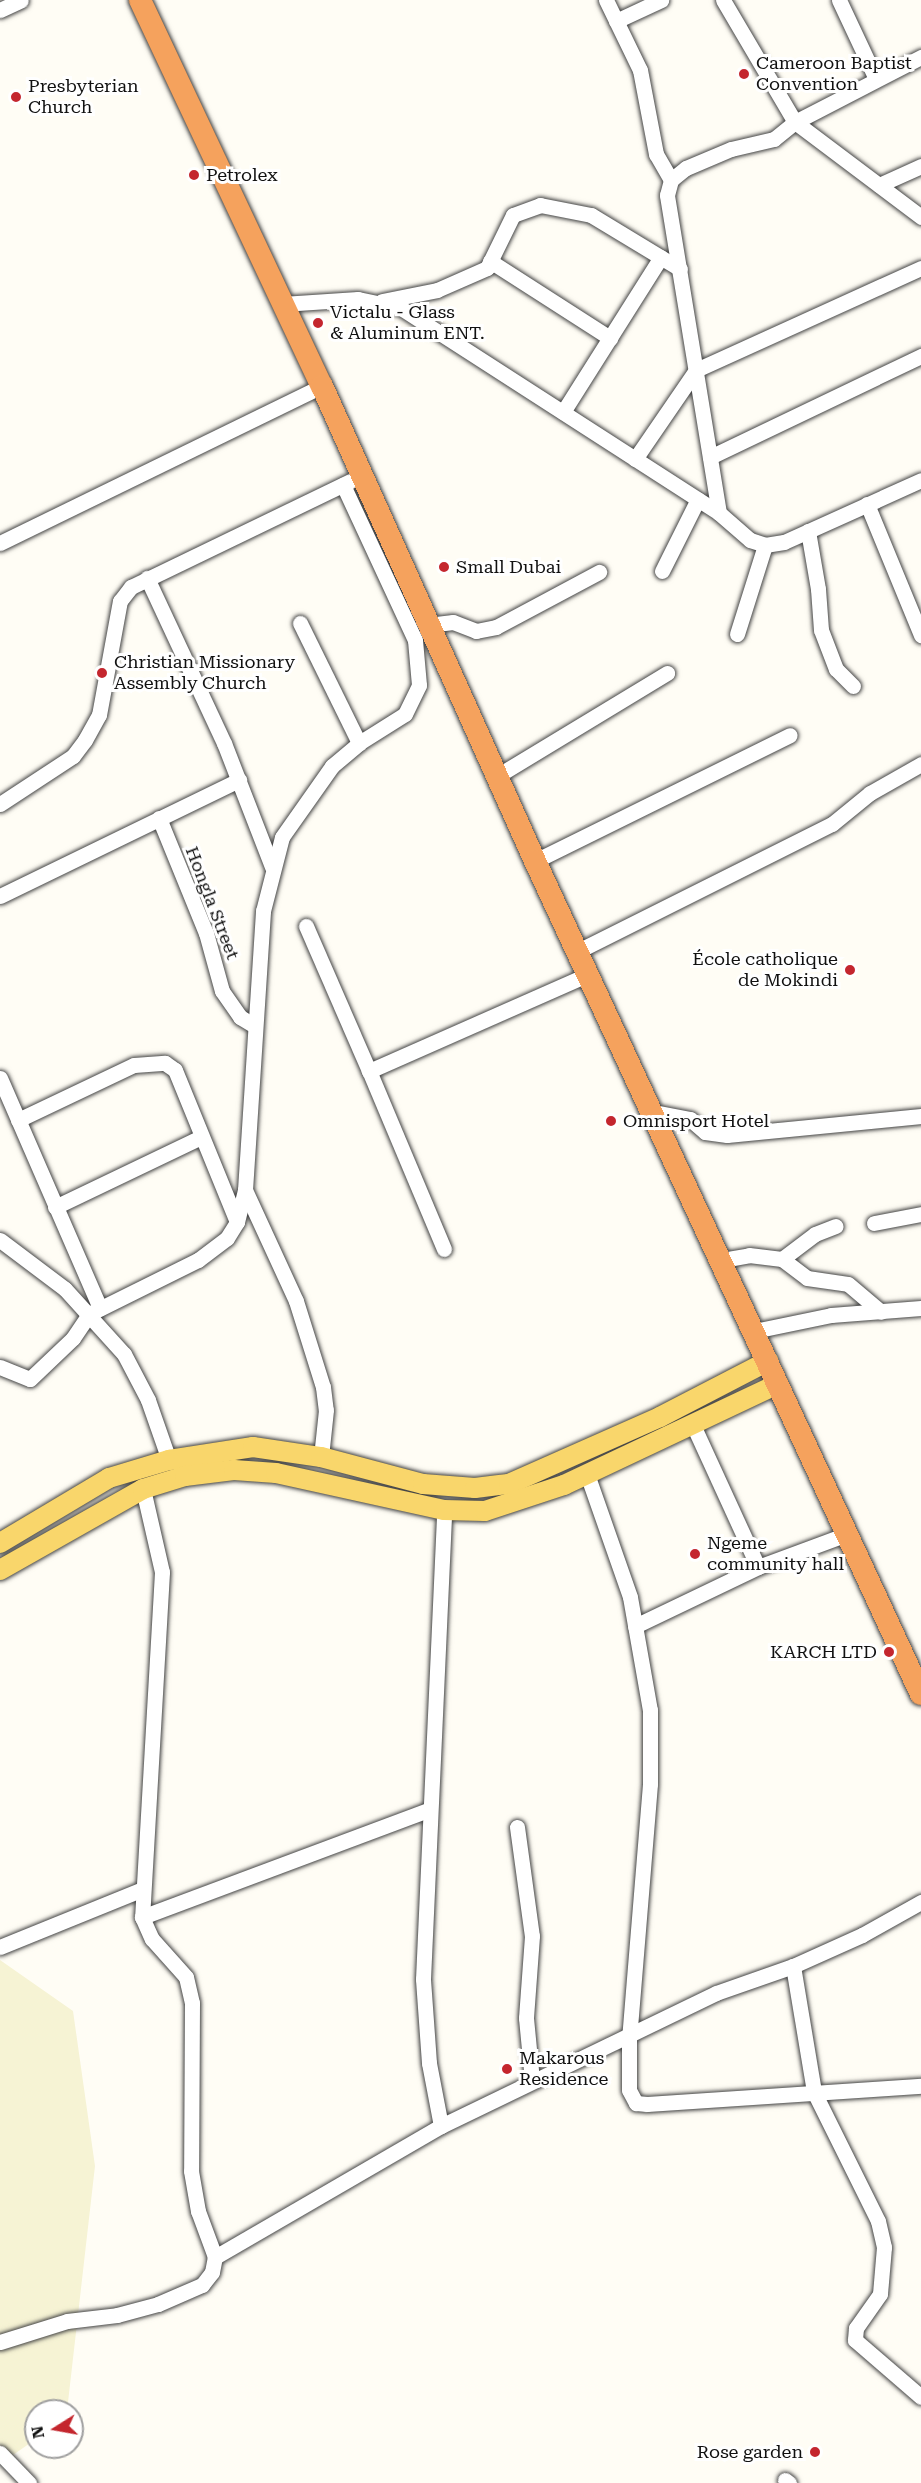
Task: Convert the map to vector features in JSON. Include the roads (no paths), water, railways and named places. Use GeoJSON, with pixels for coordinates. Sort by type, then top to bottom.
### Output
{"type":"FeatureCollection","features":[{"type":"Feature","properties":{"kind":"highway"},"geometry":{"type":"LineString","coordinates":[[140,0],[322,386],[352,481],[428,625],[921,1694]]}},
{"type":"Feature","properties":{"kind":"main road"},"geometry":{"type":"LineString","coordinates":[[0,1543],[109,1478],[169,1460],[253,1447],[321,1457],[423,1484],[475,1488],[508,1484],[632,1431],[768,1361]]}},
{"type":"Feature","properties":{"kind":"main road"},"geometry":{"type":"LineString","coordinates":[[0,1570],[143,1490],[185,1476],[234,1470],[276,1473],[444,1510],[485,1511],[524,1501],[587,1474],[778,1384]]}},
{"type":"Feature","properties":{"kind":"street"},"geometry":{"type":"LineString","coordinates":[[606,0],[640,70],[656,154],[671,180]]}},
{"type":"Feature","properties":{"kind":"street"},"geometry":{"type":"LineString","coordinates":[[616,21],[661,0]]}},
{"type":"Feature","properties":{"kind":"street"},"geometry":{"type":"LineString","coordinates":[[723,0],[795,122],[921,217]]}},
{"type":"Feature","properties":{"kind":"street"},"geometry":{"type":"LineString","coordinates":[[839,0],[876,79]]}},
{"type":"Feature","properties":{"kind":"street"},"geometry":{"type":"LineString","coordinates":[[0,10],[16,1]]}},
{"type":"Feature","properties":{"kind":"street"},"geometry":{"type":"LineString","coordinates":[[720,513],[668,195],[671,180],[686,168],[730,149],[774,139],[795,122],[921,57]]}},
{"type":"Feature","properties":{"kind":"street"},"geometry":{"type":"LineString","coordinates":[[879,185],[921,166]]}},
{"type":"Feature","properties":{"kind":"street"},"geometry":{"type":"LineString","coordinates":[[282,304],[382,301],[468,279],[487,268],[513,215],[540,206],[560,206],[591,215],[680,269]]}},
{"type":"Feature","properties":{"kind":"street"},"geometry":{"type":"LineString","coordinates":[[562,412],[661,257]]}},
{"type":"Feature","properties":{"kind":"street"},"geometry":{"type":"LineString","coordinates":[[490,261],[609,338]]}},
{"type":"Feature","properties":{"kind":"street"},"geometry":{"type":"LineString","coordinates":[[635,459],[696,370],[921,268]]}},
{"type":"Feature","properties":{"kind":"street"},"geometry":{"type":"LineString","coordinates":[[382,301],[401,308],[720,513],[750,540],[765,545],[808,531],[921,480]]}},
{"type":"Feature","properties":{"kind":"street"},"geometry":{"type":"LineString","coordinates":[[710,458],[921,356]]}},
{"type":"Feature","properties":{"kind":"street"},"geometry":{"type":"LineString","coordinates":[[0,543],[322,386]]}},
{"type":"Feature","properties":{"kind":"street"},"geometry":{"type":"LineString","coordinates":[[0,804],[73,756],[85,740],[99,715],[120,602],[131,587],[352,481],[416,640],[420,671],[415,698],[405,714],[359,743],[332,766],[282,837],[272,867],[263,910],[245,1190],[237,1222],[227,1238],[198,1260],[95,1311],[73,1338],[30,1379],[0,1367]]}},
{"type":"Feature","properties":{"kind":"street"},"geometry":{"type":"LineString","coordinates":[[662,571],[698,500]]}},
{"type":"Feature","properties":{"kind":"street"},"geometry":{"type":"LineString","coordinates":[[867,504],[919,625]]}},
{"type":"Feature","properties":{"kind":"street"},"geometry":{"type":"LineString","coordinates":[[808,531],[818,589],[820,630],[836,669],[853,686]]}},
{"type":"Feature","properties":{"kind":"street"},"geometry":{"type":"LineString","coordinates":[[737,634],[765,545]]}},
{"type":"Feature","properties":{"kind":"street"},"geometry":{"type":"LineString","coordinates":[[428,625],[453,622],[476,631],[496,627],[599,572]]}},
{"type":"Feature","properties":{"kind":"street"},"geometry":{"type":"LineString","coordinates":[[147,578],[239,780],[272,867]]}},
{"type":"Feature","properties":{"kind":"street"},"geometry":{"type":"LineString","coordinates":[[300,623],[359,743]]}},
{"type":"Feature","properties":{"kind":"street"},"geometry":{"type":"LineString","coordinates":[[497,776],[667,673]]}},
{"type":"Feature","properties":{"kind":"street"},"geometry":{"type":"LineString","coordinates":[[535,861],[790,735]]}},
{"type":"Feature","properties":{"kind":"street"},"geometry":{"type":"LineString","coordinates":[[578,951],[832,824],[870,793],[921,764]]}},
{"type":"Feature","properties":{"kind":"street"},"geometry":{"type":"LineString","coordinates":[[0,896],[239,780]]}},
{"type":"Feature","properties":{"kind":"street","name":"Hongla Street"},"geometry":{"type":"LineString","coordinates":[[159,818],[206,933],[222,991],[240,1017],[255,1026]]}},
{"type":"Feature","properties":{"kind":"street"},"geometry":{"type":"LineString","coordinates":[[306,926],[444,1250]]}},
{"type":"Feature","properties":{"kind":"street"},"geometry":{"type":"LineString","coordinates":[[369,1071],[589,974]]}},
{"type":"Feature","properties":{"kind":"street"},"geometry":{"type":"LineString","coordinates":[[18,1120],[134,1065],[165,1063],[176,1070],[237,1222]]}},
{"type":"Feature","properties":{"kind":"street"},"geometry":{"type":"LineString","coordinates":[[0,1078],[55,1207],[95,1311],[124,1354],[148,1400],[169,1460]]}},
{"type":"Feature","properties":{"kind":"street"},"geometry":{"type":"LineString","coordinates":[[654,1112],[690,1119],[705,1132],[727,1135],[921,1116]]}},
{"type":"Feature","properties":{"kind":"street"},"geometry":{"type":"LineString","coordinates":[[55,1207],[201,1137]]}},
{"type":"Feature","properties":{"kind":"street"},"geometry":{"type":"LineString","coordinates":[[245,1190],[296,1301],[324,1387],[326,1410],[321,1457]]}},
{"type":"Feature","properties":{"kind":"street"},"geometry":{"type":"LineString","coordinates":[[874,1223],[921,1214]]}},
{"type":"Feature","properties":{"kind":"street"},"geometry":{"type":"LineString","coordinates":[[782,1259],[815,1234],[836,1226]]}},
{"type":"Feature","properties":{"kind":"street"},"geometry":{"type":"LineString","coordinates":[[0,1240],[95,1311]]}},
{"type":"Feature","properties":{"kind":"street"},"geometry":{"type":"LineString","coordinates":[[722,1260],[749,1255],[782,1259],[807,1278],[848,1284],[880,1312]]}},
{"type":"Feature","properties":{"kind":"street"},"geometry":{"type":"LineString","coordinates":[[754,1331],[831,1315],[921,1308]]}},
{"type":"Feature","properties":{"kind":"street"},"geometry":{"type":"LineString","coordinates":[[693,1425],[758,1567]]}},
{"type":"Feature","properties":{"kind":"street"},"geometry":{"type":"LineString","coordinates":[[587,1474],[614,1544],[635,1626],[650,1710],[650,1784],[629,2037],[629,2090],[636,2103],[921,2086]]}},
{"type":"Feature","properties":{"kind":"street"},"geometry":{"type":"LineString","coordinates":[[0,2342],[67,2321],[117,2315],[158,2304],[202,2285],[212,2272],[215,2257],[198,2211],[191,2171],[192,2003],[186,1977],[152,1939],[142,1917],[162,1572],[143,1490]]}},
{"type":"Feature","properties":{"kind":"street"},"geometry":{"type":"LineString","coordinates":[[441,2126],[429,2063],[423,1979],[428,1810],[444,1510]]}},
{"type":"Feature","properties":{"kind":"street"},"geometry":{"type":"LineString","coordinates":[[635,1626],[758,1567],[847,1534]]}},
{"type":"Feature","properties":{"kind":"street"},"geometry":{"type":"LineString","coordinates":[[142,1917],[428,1810]]}},
{"type":"Feature","properties":{"kind":"street"},"geometry":{"type":"LineString","coordinates":[[517,1827],[532,1936],[526,2018],[532,2080]]}},
{"type":"Feature","properties":{"kind":"street"},"geometry":{"type":"LineString","coordinates":[[0,1947],[143,1889]]}},
{"type":"Feature","properties":{"kind":"street"},"geometry":{"type":"LineString","coordinates":[[215,2257],[441,2126],[532,2080],[629,2037],[716,1993],[793,1966],[862,1935],[921,1902]]}},
{"type":"Feature","properties":{"kind":"street"},"geometry":{"type":"LineString","coordinates":[[793,1966],[814,2092],[878,2221],[884,2247],[880,2294],[856,2328],[855,2340],[921,2397]]}},
{"type":"Feature","properties":{"kind":"street"},"geometry":{"type":"LineString","coordinates":[[0,2453],[29,2483]]}},
{"type":"Feature","properties":{"kind":"place","name":"Cameroon Baptist Convention"},"geometry":{"type":"Point","coordinates":[744,74]}},
{"type":"Feature","properties":{"kind":"place","name":"Presbyterian Church"},"geometry":{"type":"Point","coordinates":[16,97]}},
{"type":"Feature","properties":{"kind":"place","name":"Petrolex"},"geometry":{"type":"Point","coordinates":[194,175]}},
{"type":"Feature","properties":{"kind":"place","name":"Victalu - Glass & Aluminum ENT."},"geometry":{"type":"Point","coordinates":[318,323]}},
{"type":"Feature","properties":{"kind":"place","name":"Small Dubai"},"geometry":{"type":"Point","coordinates":[444,567]}},
{"type":"Feature","properties":{"kind":"place","name":"Christian Missionary Assembly Church"},"geometry":{"type":"Point","coordinates":[102,673]}},
{"type":"Feature","properties":{"kind":"place","name":"École catholique de Mokindi"},"geometry":{"type":"Point","coordinates":[850,970]}},
{"type":"Feature","properties":{"kind":"place","name":"Omnisport Hotel"},"geometry":{"type":"Point","coordinates":[611,1121]}},
{"type":"Feature","properties":{"kind":"place","name":"Ngeme community hall"},"geometry":{"type":"Point","coordinates":[695,1554]}},
{"type":"Feature","properties":{"kind":"place","name":"KARCH LTD"},"geometry":{"type":"Point","coordinates":[889,1652]}},
{"type":"Feature","properties":{"kind":"place","name":"Makarous Residence"},"geometry":{"type":"Point","coordinates":[507,2069]}},
{"type":"Feature","properties":{"kind":"place","name":"Rose garden"},"geometry":{"type":"Point","coordinates":[815,2452]}}]}
